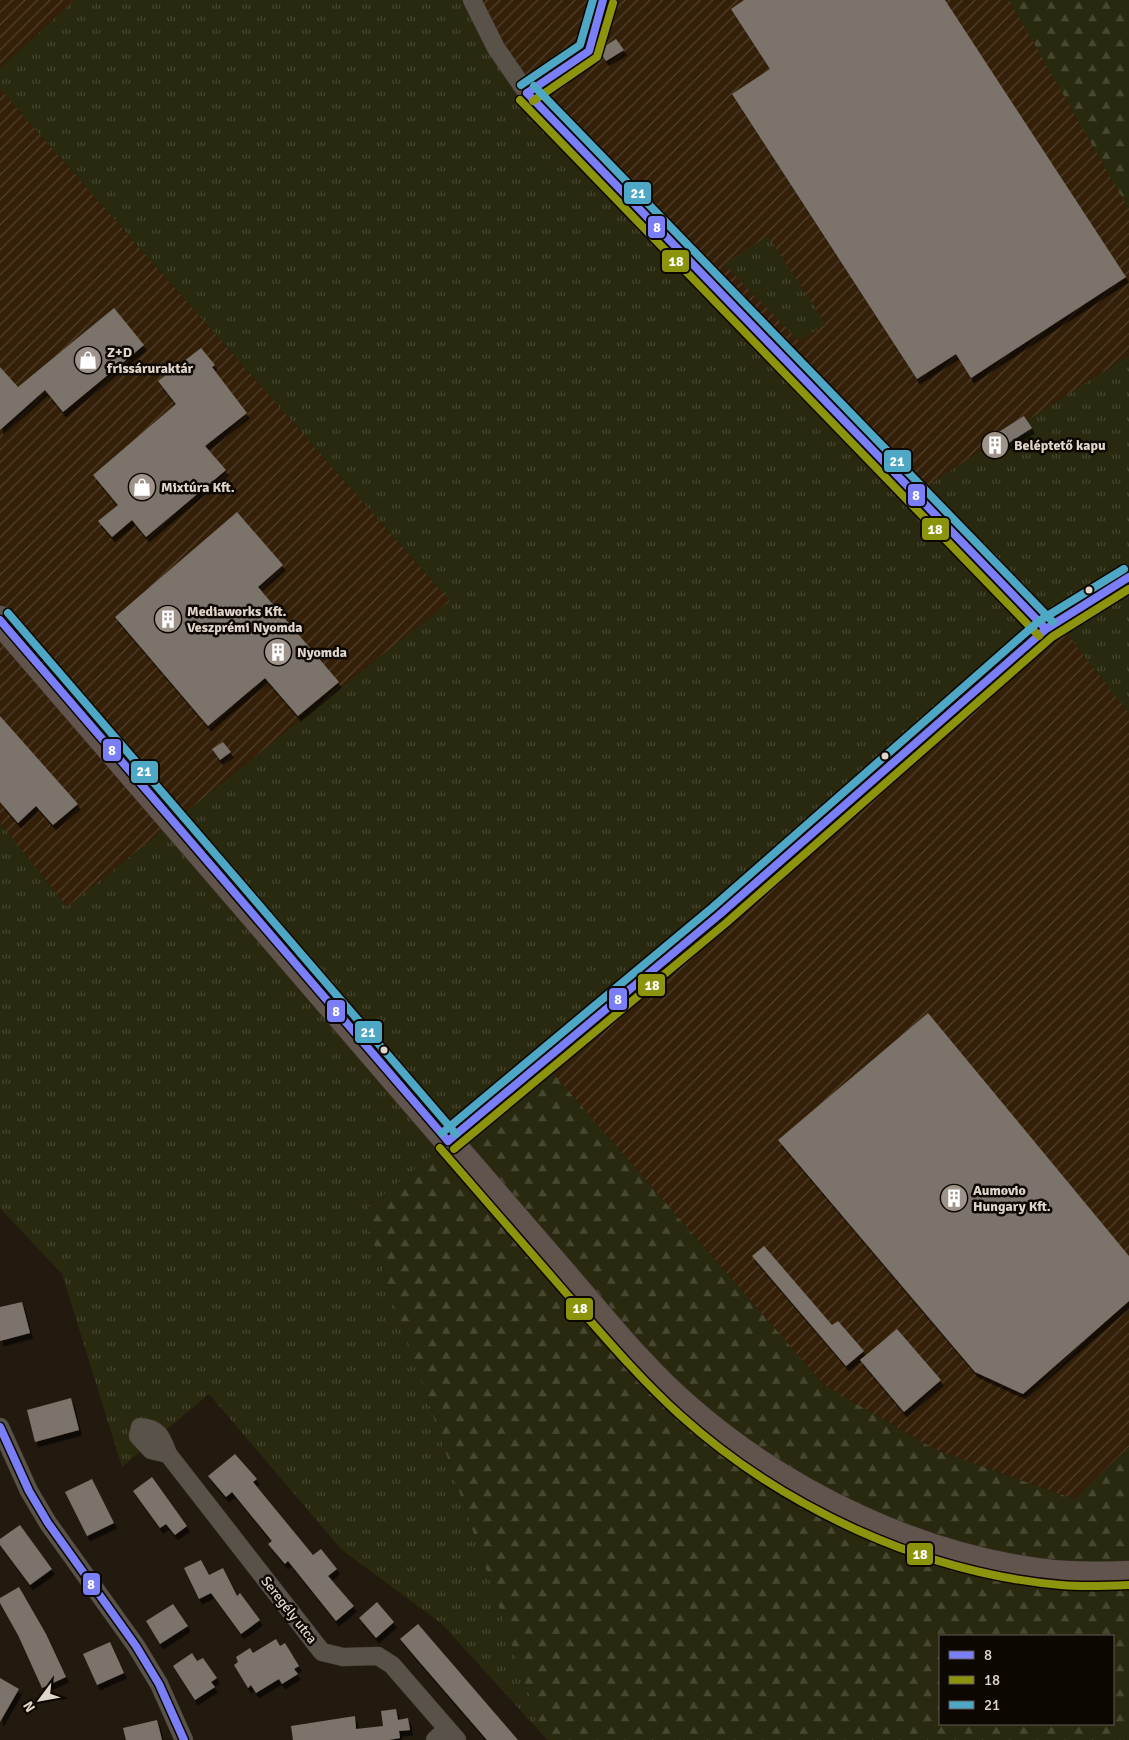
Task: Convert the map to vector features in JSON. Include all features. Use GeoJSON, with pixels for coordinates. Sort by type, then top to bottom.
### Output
{"type":"FeatureCollection","features":[{"type":"Feature","properties":{"kind":"main road"},"geometry":{"type":"LineString","coordinates":[[0,620],[448,1141],[644,1366],[688,1410],[739,1451],[790,1484],[833,1507],[890,1532],[939,1549],[992,1563],[1054,1574],[1129,1575]]}},
{"type":"Feature","properties":{"kind":"street"},"geometry":{"type":"LineString","coordinates":[[472,0],[496,48],[527,93],[1031,612],[1046,630]]}},
{"type":"Feature","properties":{"kind":"street"},"geometry":{"type":"LineString","coordinates":[[448,1141],[719,914],[1046,630],[1129,577]]}},
{"type":"Feature","properties":{"kind":"street"},"geometry":{"type":"LineString","coordinates":[[0,1427],[29,1491],[48,1524],[136,1646],[159,1684],[184,1740]]}},
{"type":"Feature","properties":{"kind":"street","name":"Seregély utca"},"geometry":{"type":"LineString","coordinates":[[168,1454],[322,1652],[343,1657],[378,1656],[392,1665],[446,1736]]}},
{"type":"Feature","properties":{"kind":"shaded area"},"geometry":{"type":"Polygon","coordinates":[[[0,0],[75,0],[0,68],[0,0]]]}},
{"type":"Feature","properties":{"kind":"shaded area"},"geometry":{"type":"Polygon","coordinates":[[[469,0],[1129,0],[1129,355],[936,480],[916,497],[526,94],[469,0]]]}},
{"type":"Feature","properties":{"kind":"shaded area"},"geometry":{"type":"Polygon","coordinates":[[[0,89],[450,601],[67,907],[0,823],[0,89]]]}},
{"type":"Feature","properties":{"kind":"shaded area"},"geometry":{"type":"Polygon","coordinates":[[[1129,580],[1129,1447],[1074,1499],[936,1450],[824,1385],[544,1063],[1043,630],[1129,580]]]}},
{"type":"Feature","properties":{"kind":"green space"},"geometry":{"type":"Polygon","coordinates":[[[75,0],[469,0],[494,50],[916,496],[936,480],[1129,355],[1129,713],[1077,647],[1061,622],[544,1063],[363,1212],[543,1735],[442,1624],[342,1550],[209,1394],[122,1467],[62,1274],[0,1208],[0,823],[67,907],[450,601],[0,89],[0,68],[75,0]]]}},
{"type":"Feature","properties":{"kind":"green space"},"geometry":{"type":"Polygon","coordinates":[[[1009,0],[1129,0],[1129,209],[1009,0]]]}},
{"type":"Feature","properties":{"kind":"green space"},"geometry":{"type":"Polygon","coordinates":[[[768,236],[826,324],[799,341],[724,264],[768,236]]]}},
{"type":"Feature","properties":{"kind":"green space"},"geometry":{"type":"Polygon","coordinates":[[[544,1063],[824,1385],[936,1450],[1074,1499],[1129,1447],[1129,1740],[548,1740],[543,1735],[363,1212],[544,1063]]]}},
{"type":"Feature","properties":{"kind":"building"},"geometry":{"type":"Polygon","coordinates":[[[744,0],[945,0],[1126,277],[971,378],[956,354],[917,379],[732,94],[770,69],[731,9],[744,0]]]}},
{"type":"Feature","properties":{"kind":"building"},"geometry":{"type":"Polygon","coordinates":[[[616,39],[624,50],[606,61],[599,50],[616,39]]]}},
{"type":"Feature","properties":{"kind":"building","name":"Z+D frissáruraktár"},"geometry":{"type":"Polygon","coordinates":[[[114,308],[144,345],[63,412],[45,390],[0,430],[0,367],[18,387],[114,308]]]}},
{"type":"Feature","properties":{"kind":"building"},"geometry":{"type":"Polygon","coordinates":[[[201,348],[215,365],[212,367],[247,413],[205,446],[226,470],[146,537],[132,520],[112,537],[98,521],[118,505],[93,475],[176,404],[158,381],[201,348]]]}},
{"type":"Feature","properties":{"kind":"building","name":"Beléptető kapu"},"geometry":{"type":"Polygon","coordinates":[[[1024,416],[1032,428],[990,455],[983,442],[1024,416]]]}},
{"type":"Feature","properties":{"kind":"building","name":"Mediaworks Kft. Veszprémi Nyomda"},"geometry":{"type":"Polygon","coordinates":[[[237,512],[283,565],[258,587],[339,682],[298,716],[265,678],[208,726],[115,617],[237,512]]]}},
{"type":"Feature","properties":{"kind":"building"},"geometry":{"type":"Polygon","coordinates":[[[0,716],[78,804],[53,825],[36,806],[18,823],[0,802],[0,716]]]}},
{"type":"Feature","properties":{"kind":"building"},"geometry":{"type":"Polygon","coordinates":[[[223,742],[231,752],[220,760],[212,749],[223,742]]]}},
{"type":"Feature","properties":{"kind":"building","name":"Aumovio Hungary Kft."},"geometry":{"type":"Polygon","coordinates":[[[928,1013],[1129,1256],[1129,1301],[1023,1394],[975,1372],[778,1140],[928,1013]]]}},
{"type":"Feature","properties":{"kind":"building"},"geometry":{"type":"Polygon","coordinates":[[[764,1246],[832,1325],[838,1321],[864,1351],[846,1366],[752,1256],[764,1246]]]}},
{"type":"Feature","properties":{"kind":"building"},"geometry":{"type":"Polygon","coordinates":[[[22,1302],[30,1333],[0,1341],[0,1307],[22,1302]]]}},
{"type":"Feature","properties":{"kind":"building"},"geometry":{"type":"Polygon","coordinates":[[[897,1329],[941,1380],[904,1412],[860,1360],[897,1329]]]}},
{"type":"Feature","properties":{"kind":"building"},"geometry":{"type":"Polygon","coordinates":[[[71,1398],[79,1430],[35,1442],[27,1410],[71,1398]]]}},
{"type":"Feature","properties":{"kind":"building"},"geometry":{"type":"Polygon","coordinates":[[[235,1454],[257,1479],[253,1482],[313,1555],[321,1549],[337,1569],[328,1576],[354,1606],[336,1621],[288,1561],[285,1564],[268,1544],[272,1541],[232,1492],[226,1497],[208,1476],[235,1454]]]}},
{"type":"Feature","properties":{"kind":"building"},"geometry":{"type":"Polygon","coordinates":[[[152,1477],[187,1526],[175,1535],[166,1524],[160,1528],[133,1491],[152,1477]]]}},
{"type":"Feature","properties":{"kind":"building"},"geometry":{"type":"Polygon","coordinates":[[[92,1479],[114,1523],[87,1536],[65,1492],[92,1479]]]}},
{"type":"Feature","properties":{"kind":"building"},"geometry":{"type":"Polygon","coordinates":[[[20,1525],[52,1569],[30,1585],[0,1545],[0,1539],[20,1525]]]}},
{"type":"Feature","properties":{"kind":"building"},"geometry":{"type":"Polygon","coordinates":[[[201,1560],[209,1575],[223,1568],[237,1596],[240,1593],[260,1620],[241,1634],[211,1593],[199,1599],[184,1568],[201,1560]]]}},
{"type":"Feature","properties":{"kind":"building"},"geometry":{"type":"Polygon","coordinates":[[[19,1587],[46,1634],[66,1677],[42,1688],[18,1635],[0,1603],[0,1598],[19,1587]]]}},
{"type":"Feature","properties":{"kind":"building"},"geometry":{"type":"Polygon","coordinates":[[[377,1602],[394,1622],[376,1638],[359,1618],[377,1602]]]}},
{"type":"Feature","properties":{"kind":"building"},"geometry":{"type":"Polygon","coordinates":[[[173,1604],[188,1626],[160,1644],[146,1621],[173,1604]]]}},
{"type":"Feature","properties":{"kind":"building"},"geometry":{"type":"Polygon","coordinates":[[[418,1624],[518,1740],[487,1740],[417,1659],[400,1639],[418,1624]]]}},
{"type":"Feature","properties":{"kind":"building"},"geometry":{"type":"Polygon","coordinates":[[[276,1639],[280,1646],[285,1643],[299,1666],[294,1669],[298,1674],[282,1684],[279,1679],[256,1693],[251,1685],[248,1688],[234,1665],[238,1662],[236,1657],[250,1648],[253,1653],[276,1639]]]}},
{"type":"Feature","properties":{"kind":"building"},"geometry":{"type":"Polygon","coordinates":[[[110,1642],[124,1673],[97,1685],[83,1654],[110,1642]]]}},
{"type":"Feature","properties":{"kind":"building"},"geometry":{"type":"Polygon","coordinates":[[[192,1653],[197,1661],[203,1658],[217,1678],[211,1682],[215,1687],[195,1700],[173,1666],[192,1653]]]}},
{"type":"Feature","properties":{"kind":"building"},"geometry":{"type":"Polygon","coordinates":[[[0,1678],[19,1689],[0,1722],[0,1678]]]}},
{"type":"Feature","properties":{"kind":"building"},"geometry":{"type":"Polygon","coordinates":[[[396,1709],[398,1720],[408,1718],[410,1730],[399,1731],[400,1738],[389,1740],[293,1740],[291,1726],[355,1716],[356,1729],[383,1726],[381,1711],[396,1709]]]}},
{"type":"Feature","properties":{"kind":"building"},"geometry":{"type":"Polygon","coordinates":[[[157,1720],[162,1740],[126,1740],[123,1728],[157,1720]]]}},
{"type":"Feature","properties":{"kind":"transit line","name":"21"},"geometry":{"type":"LineString","coordinates":[[521,85],[580,45],[593,0]]}},
{"type":"Feature","properties":{"kind":"transit line","name":"8"},"geometry":{"type":"LineString","coordinates":[[527,93],[589,51],[603,0]]}},
{"type":"Feature","properties":{"kind":"transit line","name":"18"},"geometry":{"type":"LineString","coordinates":[[533,101],[597,57],[613,3]]}},
{"type":"Feature","properties":{"kind":"transit line","name":"21"},"geometry":{"type":"LineString","coordinates":[[534,86],[1053,622]]}},
{"type":"Feature","properties":{"kind":"transit line","name":"8"},"geometry":{"type":"LineString","coordinates":[[527,93],[1046,629]]}},
{"type":"Feature","properties":{"kind":"transit line","name":"18"},"geometry":{"type":"LineString","coordinates":[[520,100],[1039,636]]}},
{"type":"Feature","properties":{"kind":"transit line","name":"21"},"geometry":{"type":"LineString","coordinates":[[442,1133],[713,907],[1039,621],[1124,569]]}},
{"type":"Feature","properties":{"kind":"transit line","name":"8"},"geometry":{"type":"LineString","coordinates":[[448,1141],[719,915],[1046,629],[1129,577]]}},
{"type":"Feature","properties":{"kind":"transit line","name":"18"},"geometry":{"type":"LineString","coordinates":[[454,1149],[726,923],[1052,637],[1129,589]]}},
{"type":"Feature","properties":{"kind":"transit line","name":"21"},"geometry":{"type":"LineString","coordinates":[[8,613],[456,1134]]}},
{"type":"Feature","properties":{"kind":"transit line","name":"8"},"geometry":{"type":"LineString","coordinates":[[0,620],[448,1141]]}},
{"type":"Feature","properties":{"kind":"transit line","name":"18"},"geometry":{"type":"LineString","coordinates":[[440,1148],[650,1386],[680,1415],[720,1448],[763,1479],[809,1506],[857,1530],[907,1550],[958,1566],[1009,1578],[1061,1585],[1129,1585]]}},
{"type":"Feature","properties":{"kind":"transit line","name":"8"},"geometry":{"type":"LineString","coordinates":[[0,1427],[29,1491],[48,1523],[136,1646],[159,1684],[184,1740]]}},
{"type":"Feature","properties":{"kind":"place","name":"Z+D frissáruraktár"},"geometry":{"type":"Point","coordinates":[88,360]}},
{"type":"Feature","properties":{"kind":"place","name":"Beléptető kapu"},"geometry":{"type":"Point","coordinates":[995,445]}},
{"type":"Feature","properties":{"kind":"place","name":"Mixtúra Kft."},"geometry":{"type":"Point","coordinates":[142,487]}},
{"type":"Feature","properties":{"kind":"place","name":"Mediaworks Kft. Veszprémi Nyomda"},"geometry":{"type":"Point","coordinates":[168,619]}},
{"type":"Feature","properties":{"kind":"place","name":"Nyomda"},"geometry":{"type":"Point","coordinates":[278,652]}},
{"type":"Feature","properties":{"kind":"place","name":"Aumovio Hungary Kft."},"geometry":{"type":"Point","coordinates":[954,1198]}}]}
